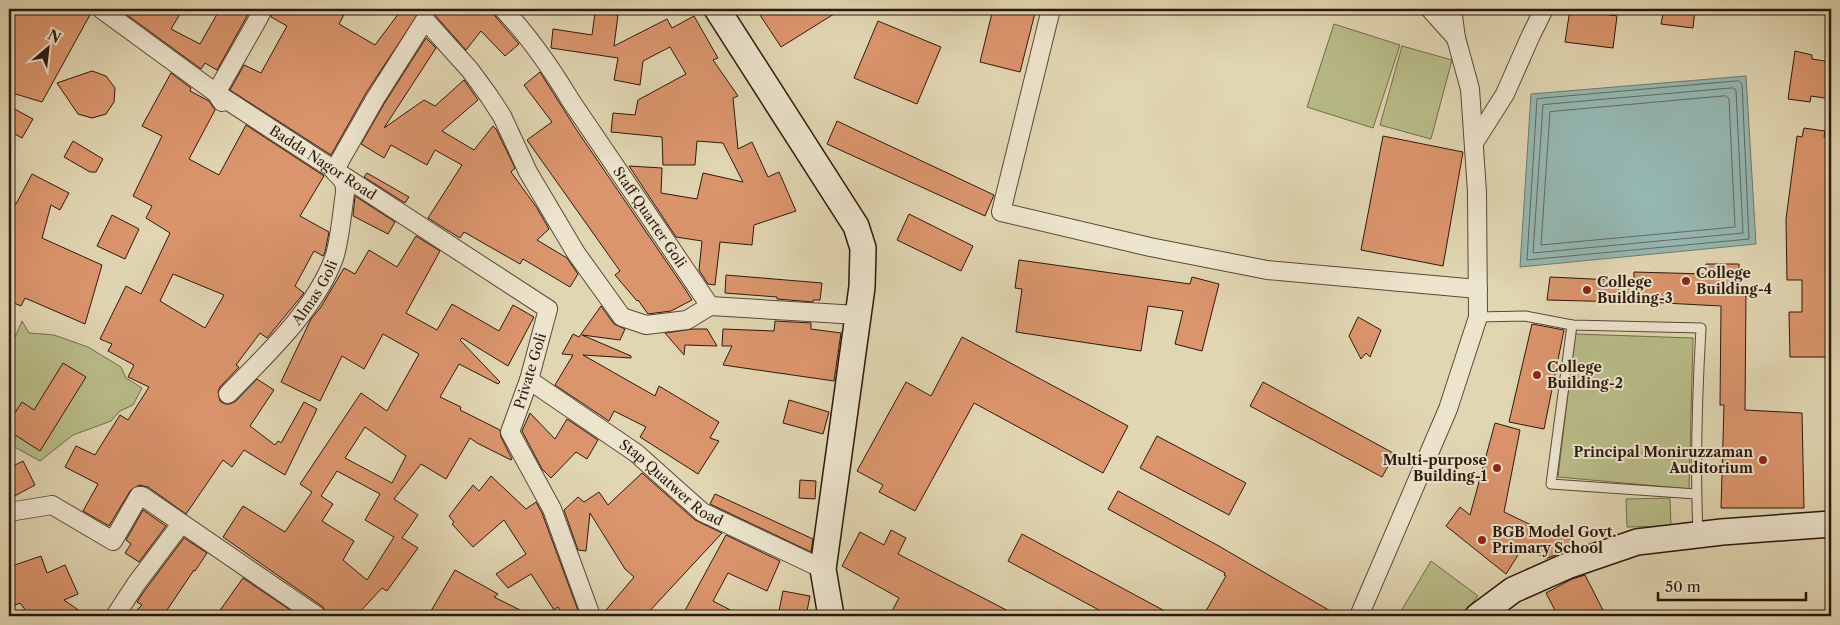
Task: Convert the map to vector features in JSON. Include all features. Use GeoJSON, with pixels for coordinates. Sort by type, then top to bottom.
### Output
{"type":"FeatureCollection","features":[{"type":"Feature","properties":{"kind":"street","name":"Badda Nagor Road"},"geometry":{"type":"LineString","coordinates":[[101,9],[216,93],[548,309]]}},
{"type":"Feature","properties":{"kind":"street"},"geometry":{"type":"LineString","coordinates":[[230,112],[216,93],[262,9]]}},
{"type":"Feature","properties":{"kind":"street","name":"Staff Quarter Goli"},"geometry":{"type":"LineString","coordinates":[[503,9],[522,29],[552,71],[710,306]]}},
{"type":"Feature","properties":{"kind":"street"},"geometry":{"type":"LineString","coordinates":[[717,9],[856,226],[863,248],[862,287],[824,569],[831,616]]}},
{"type":"Feature","properties":{"kind":"street"},"geometry":{"type":"LineString","coordinates":[[1051,9],[1001,212],[1150,247],[1267,270],[1478,289]]}},
{"type":"Feature","properties":{"kind":"street"},"geometry":{"type":"LineString","coordinates":[[1430,9],[1456,38]]}},
{"type":"Feature","properties":{"kind":"street"},"geometry":{"type":"LineString","coordinates":[[1359,616],[1448,409],[1478,317],[1478,192],[1470,89],[1456,38],[1452,9]]}},
{"type":"Feature","properties":{"kind":"street"},"geometry":{"type":"LineString","coordinates":[[1474,143],[1505,94],[1544,9]]}},
{"type":"Feature","properties":{"kind":"street"},"geometry":{"type":"LineString","coordinates":[[334,171],[375,98],[425,20],[470,70],[496,107],[528,172],[576,253],[622,317],[646,325],[687,320],[710,306],[858,315]]}},
{"type":"Feature","properties":{"kind":"street","name":"Almas Goli"},"geometry":{"type":"LineString","coordinates":[[228,394],[256,366],[308,305],[334,257],[346,186],[334,171]]}},
{"type":"Feature","properties":{"kind":"street","name":"Private Goli"},"geometry":{"type":"LineString","coordinates":[[548,309],[529,380],[510,432],[552,509],[591,616]]}},
{"type":"Feature","properties":{"kind":"street","name":"Stap Quatwer Road"},"geometry":{"type":"LineString","coordinates":[[529,380],[636,453],[702,512],[824,569]]}},
{"type":"Feature","properties":{"kind":"street"},"geometry":{"type":"LineString","coordinates":[[9,512],[52,505],[113,541],[140,496],[317,616]]}},
{"type":"Feature","properties":{"kind":"street"},"geometry":{"type":"LineString","coordinates":[[115,616],[136,584],[181,524]]}},
{"type":"Feature","properties":{"kind":"street"},"geometry":{"type":"LineString","coordinates":[[1478,616],[1513,590],[1576,562],[1637,542],[1831,524]]}},
{"type":"Feature","properties":{"kind":"lane"},"geometry":{"type":"LineString","coordinates":[[1478,317],[1525,316],[1572,325],[1701,328],[1697,406],[1696,494],[1698,535]]}},
{"type":"Feature","properties":{"kind":"lane"},"geometry":{"type":"LineString","coordinates":[[1572,325],[1551,484],[1696,494]]}},
{"type":"Feature","properties":{"kind":"green space"},"geometry":{"type":"Polygon","coordinates":[[[1334,24],[1400,45],[1373,128],[1307,107],[1334,24]]]}},
{"type":"Feature","properties":{"kind":"green space"},"geometry":{"type":"Polygon","coordinates":[[[1402,46],[1452,60],[1431,139],[1380,125],[1402,46]]]}},
{"type":"Feature","properties":{"kind":"green space"},"geometry":{"type":"Polygon","coordinates":[[[22,321],[29,333],[54,335],[88,347],[121,367],[126,378],[142,388],[133,405],[120,411],[111,421],[73,435],[40,461],[9,444],[9,351],[22,321]]]}},
{"type":"Feature","properties":{"kind":"green space"},"geometry":{"type":"Polygon","coordinates":[[[1575,334],[1693,338],[1689,489],[1558,477],[1575,334]]]}},
{"type":"Feature","properties":{"kind":"green space"},"geometry":{"type":"Polygon","coordinates":[[[1670,498],[1671,526],[1627,527],[1626,499],[1670,498]]]}},
{"type":"Feature","properties":{"kind":"green space"},"geometry":{"type":"Polygon","coordinates":[[[1431,561],[1478,596],[1461,616],[1398,616],[1431,561]]]}},
{"type":"Feature","properties":{"kind":"water"},"geometry":{"type":"Polygon","coordinates":[[[1746,76],[1756,244],[1520,267],[1531,94],[1746,76]]]}},
{"type":"Feature","properties":{"kind":"building"},"geometry":{"type":"Polygon","coordinates":[[[9,9],[91,9],[91,13],[42,102],[9,92],[9,9]]]}},
{"type":"Feature","properties":{"kind":"building"},"geometry":{"type":"Polygon","coordinates":[[[119,9],[183,9],[171,29],[200,44],[220,9],[251,9],[217,70],[205,63],[201,69],[119,9]]]}},
{"type":"Feature","properties":{"kind":"building"},"geometry":{"type":"Polygon","coordinates":[[[274,9],[347,9],[339,24],[375,45],[402,9],[425,9],[420,11],[366,93],[331,155],[230,90],[244,65],[261,73],[287,26],[271,17],[274,9]]]}},
{"type":"Feature","properties":{"kind":"building"},"geometry":{"type":"Polygon","coordinates":[[[425,9],[493,9],[495,16],[519,44],[505,56],[481,31],[466,50],[433,13],[425,9]]]}},
{"type":"Feature","properties":{"kind":"building"},"geometry":{"type":"Polygon","coordinates":[[[756,9],[842,9],[781,47],[756,9]]]}},
{"type":"Feature","properties":{"kind":"building"},"geometry":{"type":"Polygon","coordinates":[[[993,9],[1036,9],[1020,72],[980,62],[993,9]]]}},
{"type":"Feature","properties":{"kind":"building"},"geometry":{"type":"Polygon","coordinates":[[[1570,9],[1617,16],[1613,48],[1565,42],[1570,9]]]}},
{"type":"Feature","properties":{"kind":"building"},"geometry":{"type":"Polygon","coordinates":[[[1664,9],[1695,9],[1693,28],[1661,24],[1664,9]]]}},
{"type":"Feature","properties":{"kind":"building"},"geometry":{"type":"Polygon","coordinates":[[[595,13],[618,15],[614,46],[667,19],[672,28],[694,16],[718,58],[713,60],[738,96],[733,98],[738,149],[752,142],[768,177],[779,172],[796,211],[754,225],[752,245],[720,242],[715,285],[708,284],[699,270],[702,241],[676,237],[629,166],[662,168],[661,193],[697,199],[703,173],[743,182],[723,143],[697,141],[695,165],[663,165],[662,137],[611,132],[613,113],[635,115],[638,100],[686,74],[670,47],[643,61],[640,85],[614,80],[618,58],[551,48],[553,29],[592,35],[595,13]]]}},
{"type":"Feature","properties":{"kind":"building"},"geometry":{"type":"Polygon","coordinates":[[[878,21],[941,47],[917,104],[854,78],[878,21]]]}},
{"type":"Feature","properties":{"kind":"building"},"geometry":{"type":"Polygon","coordinates":[[[426,38],[436,48],[384,128],[424,100],[435,106],[464,80],[478,100],[442,131],[474,150],[493,126],[496,129],[515,168],[511,172],[537,208],[549,229],[537,240],[567,258],[578,274],[570,287],[523,259],[520,264],[464,232],[460,238],[428,218],[462,165],[435,150],[427,165],[391,145],[384,158],[361,144],[426,38]]]}},
{"type":"Feature","properties":{"kind":"building"},"geometry":{"type":"Polygon","coordinates":[[[1795,51],[1812,55],[1812,59],[1831,62],[1831,99],[1811,96],[1810,102],[1788,99],[1795,51]]]}},
{"type":"Feature","properties":{"kind":"building"},"geometry":{"type":"Polygon","coordinates":[[[92,71],[106,76],[115,88],[114,102],[106,114],[92,118],[78,114],[57,83],[92,71]]]}},
{"type":"Feature","properties":{"kind":"building"},"geometry":{"type":"Polygon","coordinates":[[[540,72],[576,129],[692,300],[671,311],[648,314],[615,275],[620,271],[527,140],[552,122],[524,85],[540,72]]]}},
{"type":"Feature","properties":{"kind":"building"},"geometry":{"type":"Polygon","coordinates":[[[171,73],[191,88],[190,91],[209,101],[215,110],[189,159],[219,175],[246,125],[324,176],[300,216],[329,232],[325,252],[323,256],[314,251],[295,286],[304,293],[267,338],[260,333],[236,365],[239,367],[220,387],[218,392],[220,401],[230,404],[236,401],[257,379],[274,390],[250,426],[275,445],[278,441],[281,443],[304,402],[317,409],[285,475],[244,450],[232,467],[223,460],[186,514],[148,487],[139,485],[130,491],[109,526],[83,511],[98,484],[65,467],[76,446],[95,455],[120,415],[128,420],[149,387],[128,377],[134,365],[108,351],[112,344],[100,339],[126,286],[141,294],[170,233],[146,218],[152,206],[133,196],[162,136],[142,126],[171,73]],[[173,274],[160,301],[205,328],[224,295],[173,274]]]}},
{"type":"Feature","properties":{"kind":"building"},"geometry":{"type":"Polygon","coordinates":[[[9,106],[33,119],[22,138],[9,131],[9,106]]]}},
{"type":"Feature","properties":{"kind":"building"},"geometry":{"type":"Polygon","coordinates":[[[837,121],[994,195],[985,216],[827,144],[837,121]]]}},
{"type":"Feature","properties":{"kind":"building"},"geometry":{"type":"Polygon","coordinates":[[[1804,128],[1825,131],[1824,137],[1831,138],[1831,210],[1827,242],[1831,242],[1831,357],[1790,357],[1789,312],[1802,312],[1802,280],[1787,280],[1786,219],[1797,136],[1802,137],[1804,128]]]}},
{"type":"Feature","properties":{"kind":"building"},"geometry":{"type":"Polygon","coordinates":[[[1383,136],[1463,152],[1443,266],[1361,250],[1383,136]]]}},
{"type":"Feature","properties":{"kind":"building"},"geometry":{"type":"Polygon","coordinates":[[[73,141],[103,159],[96,172],[90,172],[64,157],[73,141]]]}},
{"type":"Feature","properties":{"kind":"building"},"geometry":{"type":"Polygon","coordinates":[[[367,173],[409,197],[405,203],[364,177],[367,173]]]}},
{"type":"Feature","properties":{"kind":"building"},"geometry":{"type":"Polygon","coordinates":[[[32,174],[69,193],[60,210],[51,205],[42,238],[102,265],[85,324],[25,298],[21,306],[9,301],[9,202],[16,204],[32,174]]]}},
{"type":"Feature","properties":{"kind":"building"},"geometry":{"type":"Polygon","coordinates":[[[355,196],[395,222],[388,234],[353,216],[355,196]]]}},
{"type":"Feature","properties":{"kind":"building"},"geometry":{"type":"Polygon","coordinates":[[[909,214],[973,246],[961,271],[897,240],[909,214]]]}},
{"type":"Feature","properties":{"kind":"building"},"geometry":{"type":"Polygon","coordinates":[[[112,215],[139,229],[125,259],[97,246],[112,215]]]}},
{"type":"Feature","properties":{"kind":"building"},"geometry":{"type":"Polygon","coordinates":[[[416,236],[440,251],[406,313],[437,330],[452,304],[499,331],[513,305],[534,317],[508,366],[462,338],[460,340],[500,382],[498,384],[459,364],[440,397],[461,407],[460,410],[500,430],[501,437],[512,459],[470,438],[446,479],[421,464],[394,499],[418,515],[402,538],[418,548],[387,591],[382,588],[356,616],[328,616],[323,607],[223,537],[243,506],[285,532],[312,492],[300,484],[361,393],[387,411],[419,354],[383,334],[364,369],[342,356],[320,401],[281,382],[311,319],[321,307],[344,268],[355,274],[369,250],[397,267],[416,236]],[[365,427],[345,458],[392,483],[406,456],[365,427]],[[337,471],[321,496],[333,504],[322,521],[354,541],[343,560],[367,580],[394,537],[365,520],[380,494],[337,471]]]}},
{"type":"Feature","properties":{"kind":"building"},"geometry":{"type":"Polygon","coordinates":[[[1019,260],[1190,284],[1192,277],[1219,284],[1202,351],[1175,344],[1183,311],[1148,306],[1141,351],[1016,332],[1022,289],[1015,288],[1019,260]]]}},
{"type":"Feature","properties":{"kind":"building"},"geometry":{"type":"Polygon","coordinates":[[[1706,264],[1739,264],[1739,292],[1746,292],[1745,410],[1802,413],[1804,508],[1721,508],[1724,405],[1720,405],[1721,306],[1626,301],[1547,300],[1550,277],[1634,281],[1634,272],[1706,274],[1706,264]]]}},
{"type":"Feature","properties":{"kind":"building"},"geometry":{"type":"Polygon","coordinates":[[[726,275],[822,283],[820,300],[813,300],[813,302],[725,293],[726,275]]]}},
{"type":"Feature","properties":{"kind":"building"},"geometry":{"type":"Polygon","coordinates":[[[601,306],[614,324],[625,329],[620,340],[582,335],[631,356],[631,358],[583,355],[655,396],[659,386],[719,422],[710,438],[719,441],[698,474],[640,437],[646,427],[614,411],[609,421],[555,385],[573,355],[562,354],[573,334],[579,337],[601,306]]]}},
{"type":"Feature","properties":{"kind":"building"},"geometry":{"type":"Polygon","coordinates":[[[1358,317],[1381,330],[1370,357],[1366,353],[1361,359],[1349,336],[1358,317]]]}},
{"type":"Feature","properties":{"kind":"building"},"geometry":{"type":"Polygon","coordinates":[[[775,321],[811,323],[811,329],[841,333],[834,381],[723,365],[732,346],[722,346],[723,329],[774,331],[775,321]]]}},
{"type":"Feature","properties":{"kind":"building","name":"College Building-2"},"geometry":{"type":"Polygon","coordinates":[[[1532,324],[1564,330],[1544,429],[1509,422],[1532,324]]]}},
{"type":"Feature","properties":{"kind":"building"},"geometry":{"type":"Polygon","coordinates":[[[707,329],[717,346],[685,345],[684,355],[665,333],[707,329]]]}},
{"type":"Feature","properties":{"kind":"building"},"geometry":{"type":"Polygon","coordinates":[[[962,337],[1128,426],[1103,473],[974,403],[915,511],[879,492],[883,485],[857,471],[906,382],[931,396],[962,337]]]}},
{"type":"Feature","properties":{"kind":"building"},"geometry":{"type":"Polygon","coordinates":[[[63,363],[86,377],[40,451],[9,431],[9,422],[22,402],[34,410],[63,363]]]}},
{"type":"Feature","properties":{"kind":"building"},"geometry":{"type":"Polygon","coordinates":[[[1263,382],[1395,454],[1382,477],[1250,406],[1263,382]]]}},
{"type":"Feature","properties":{"kind":"building"},"geometry":{"type":"Polygon","coordinates":[[[789,400],[829,412],[823,434],[783,423],[789,400]]]}},
{"type":"Feature","properties":{"kind":"building"},"geometry":{"type":"Polygon","coordinates":[[[530,413],[555,439],[567,419],[598,440],[587,459],[576,452],[551,478],[542,469],[522,431],[530,413]]]}},
{"type":"Feature","properties":{"kind":"building"},"geometry":{"type":"Polygon","coordinates":[[[1495,423],[1520,430],[1504,512],[1546,532],[1567,529],[1572,549],[1545,559],[1525,544],[1506,574],[1446,526],[1460,507],[1470,515],[1495,423]]]}},
{"type":"Feature","properties":{"kind":"building"},"geometry":{"type":"Polygon","coordinates":[[[1157,436],[1246,483],[1229,515],[1140,468],[1157,436]]]}},
{"type":"Feature","properties":{"kind":"building"},"geometry":{"type":"Polygon","coordinates":[[[23,461],[35,485],[9,499],[9,468],[23,461]]]}},
{"type":"Feature","properties":{"kind":"building"},"geometry":{"type":"Polygon","coordinates":[[[642,473],[695,520],[722,533],[645,616],[601,616],[634,577],[625,569],[590,513],[586,551],[578,550],[564,510],[578,497],[584,502],[599,492],[608,505],[642,473]]]}},
{"type":"Feature","properties":{"kind":"building"},"geometry":{"type":"Polygon","coordinates":[[[491,476],[526,509],[536,502],[542,513],[579,613],[574,616],[564,616],[558,607],[554,610],[531,574],[508,588],[496,574],[526,554],[504,520],[473,547],[452,524],[454,522],[449,516],[473,485],[479,491],[491,476]]]}},
{"type":"Feature","properties":{"kind":"building"},"geometry":{"type":"Polygon","coordinates":[[[800,480],[816,481],[815,499],[799,498],[800,480]]]}},
{"type":"Feature","properties":{"kind":"building"},"geometry":{"type":"Polygon","coordinates":[[[1118,491],[1217,545],[1339,616],[1203,616],[1226,576],[1224,575],[1225,573],[1108,509],[1118,491]]]}},
{"type":"Feature","properties":{"kind":"building"},"geometry":{"type":"Polygon","coordinates":[[[715,494],[813,539],[811,552],[710,504],[715,494]]]}},
{"type":"Feature","properties":{"kind":"building"},"geometry":{"type":"Polygon","coordinates":[[[143,510],[166,526],[139,562],[125,553],[131,544],[126,540],[143,510]]]}},
{"type":"Feature","properties":{"kind":"building"},"geometry":{"type":"Polygon","coordinates":[[[891,530],[906,538],[898,554],[1018,616],[902,616],[892,611],[899,598],[842,566],[860,532],[884,545],[891,530]]]}},
{"type":"Feature","properties":{"kind":"building"},"geometry":{"type":"Polygon","coordinates":[[[1022,534],[1174,616],[1110,616],[1008,561],[1022,534]]]}},
{"type":"Feature","properties":{"kind":"building"},"geometry":{"type":"Polygon","coordinates":[[[726,535],[780,561],[767,591],[728,573],[713,601],[742,616],[682,616],[726,535]]]}},
{"type":"Feature","properties":{"kind":"building"},"geometry":{"type":"Polygon","coordinates":[[[184,538],[207,553],[195,571],[163,616],[131,616],[142,605],[137,602],[145,590],[184,538]]]}},
{"type":"Feature","properties":{"kind":"building"},"geometry":{"type":"Polygon","coordinates":[[[41,556],[47,573],[65,565],[78,594],[64,600],[87,616],[30,616],[20,603],[9,608],[9,567],[41,556]]]}},
{"type":"Feature","properties":{"kind":"building"},"geometry":{"type":"Polygon","coordinates":[[[455,570],[498,594],[494,597],[532,616],[428,616],[455,570]]]}},
{"type":"Feature","properties":{"kind":"building"},"geometry":{"type":"Polygon","coordinates":[[[1585,575],[1606,616],[1558,616],[1546,593],[1572,579],[1585,575]]]}},
{"type":"Feature","properties":{"kind":"building"},"geometry":{"type":"Polygon","coordinates":[[[243,578],[299,616],[216,616],[243,578]]]}},
{"type":"Feature","properties":{"kind":"building"},"geometry":{"type":"Polygon","coordinates":[[[783,591],[810,596],[806,616],[778,616],[783,591]]]}},
{"type":"Feature","properties":{"kind":"place","name":"College Building-4"},"geometry":{"type":"Point","coordinates":[1686,281]}},
{"type":"Feature","properties":{"kind":"place","name":"College Building-3"},"geometry":{"type":"Point","coordinates":[1587,290]}},
{"type":"Feature","properties":{"kind":"place","name":"College Building-2"},"geometry":{"type":"Point","coordinates":[1537,375]}},
{"type":"Feature","properties":{"kind":"place","name":"Principal Moniruzzaman Auditorium"},"geometry":{"type":"Point","coordinates":[1763,460]}},
{"type":"Feature","properties":{"kind":"place","name":"Multi-purpose Building-1"},"geometry":{"type":"Point","coordinates":[1497,468]}},
{"type":"Feature","properties":{"kind":"place","name":"BGB Model Govt. Primary School"},"geometry":{"type":"Point","coordinates":[1482,540]}}]}
